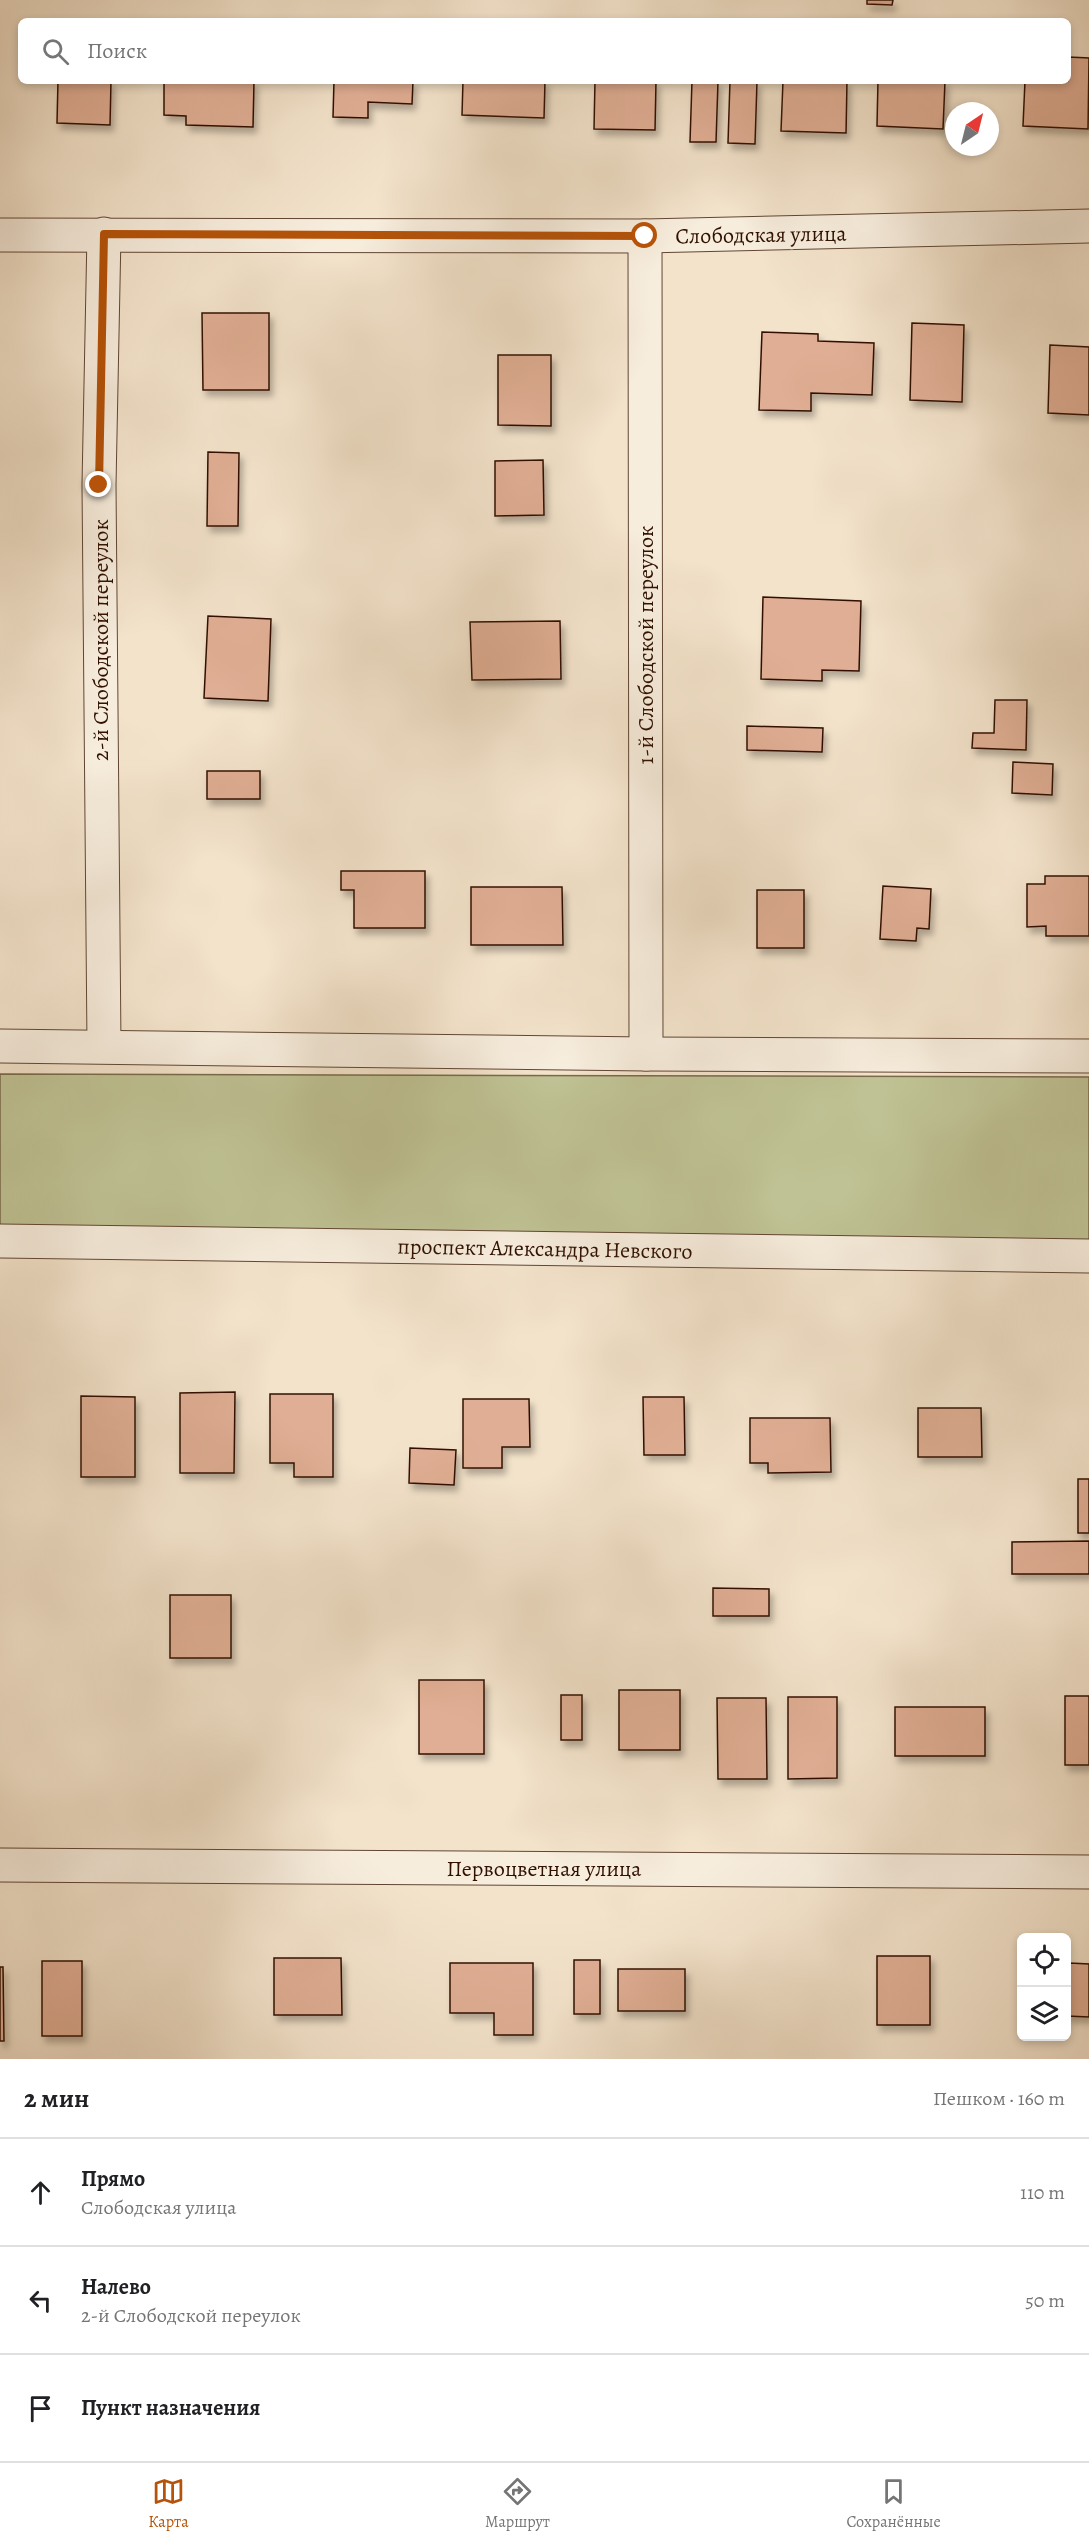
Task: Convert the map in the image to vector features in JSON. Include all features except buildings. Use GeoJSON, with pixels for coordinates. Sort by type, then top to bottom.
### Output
{"type":"FeatureCollection","features":[{"type":"Feature","properties":{"kind":"street","name":"Слободская улица"},"geometry":{"type":"LineString","coordinates":[[0,235],[645,236],[1089,226]]}},
{"type":"Feature","properties":{"kind":"street","name":"2-й Слободской переулок"},"geometry":{"type":"LineString","coordinates":[[104,234],[99,485],[104,1046]]}},
{"type":"Feature","properties":{"kind":"street","name":"1-й Слободской переулок"},"geometry":{"type":"LineString","coordinates":[[645,236],[646,1054]]}},
{"type":"Feature","properties":{"kind":"street"},"geometry":{"type":"LineString","coordinates":[[0,1046],[646,1054],[1089,1056]]}},
{"type":"Feature","properties":{"kind":"street","name":"проспект Александра Невского"},"geometry":{"type":"LineString","coordinates":[[0,1241],[1089,1256]]}},
{"type":"Feature","properties":{"kind":"street","name":"Первоцветная улица"},"geometry":{"type":"LineString","coordinates":[[0,1865],[1089,1872]]}},
{"type":"Feature","properties":{"kind":"green space"},"geometry":{"type":"Polygon","coordinates":[[[0,1074],[1089,1077],[1089,1243],[0,1228],[0,1074]]]}},
{"type":"Feature","properties":{"kind":"route"},"geometry":{"type":"LineString","coordinates":[[99,485],[104,234],[645,236]]}}]}
